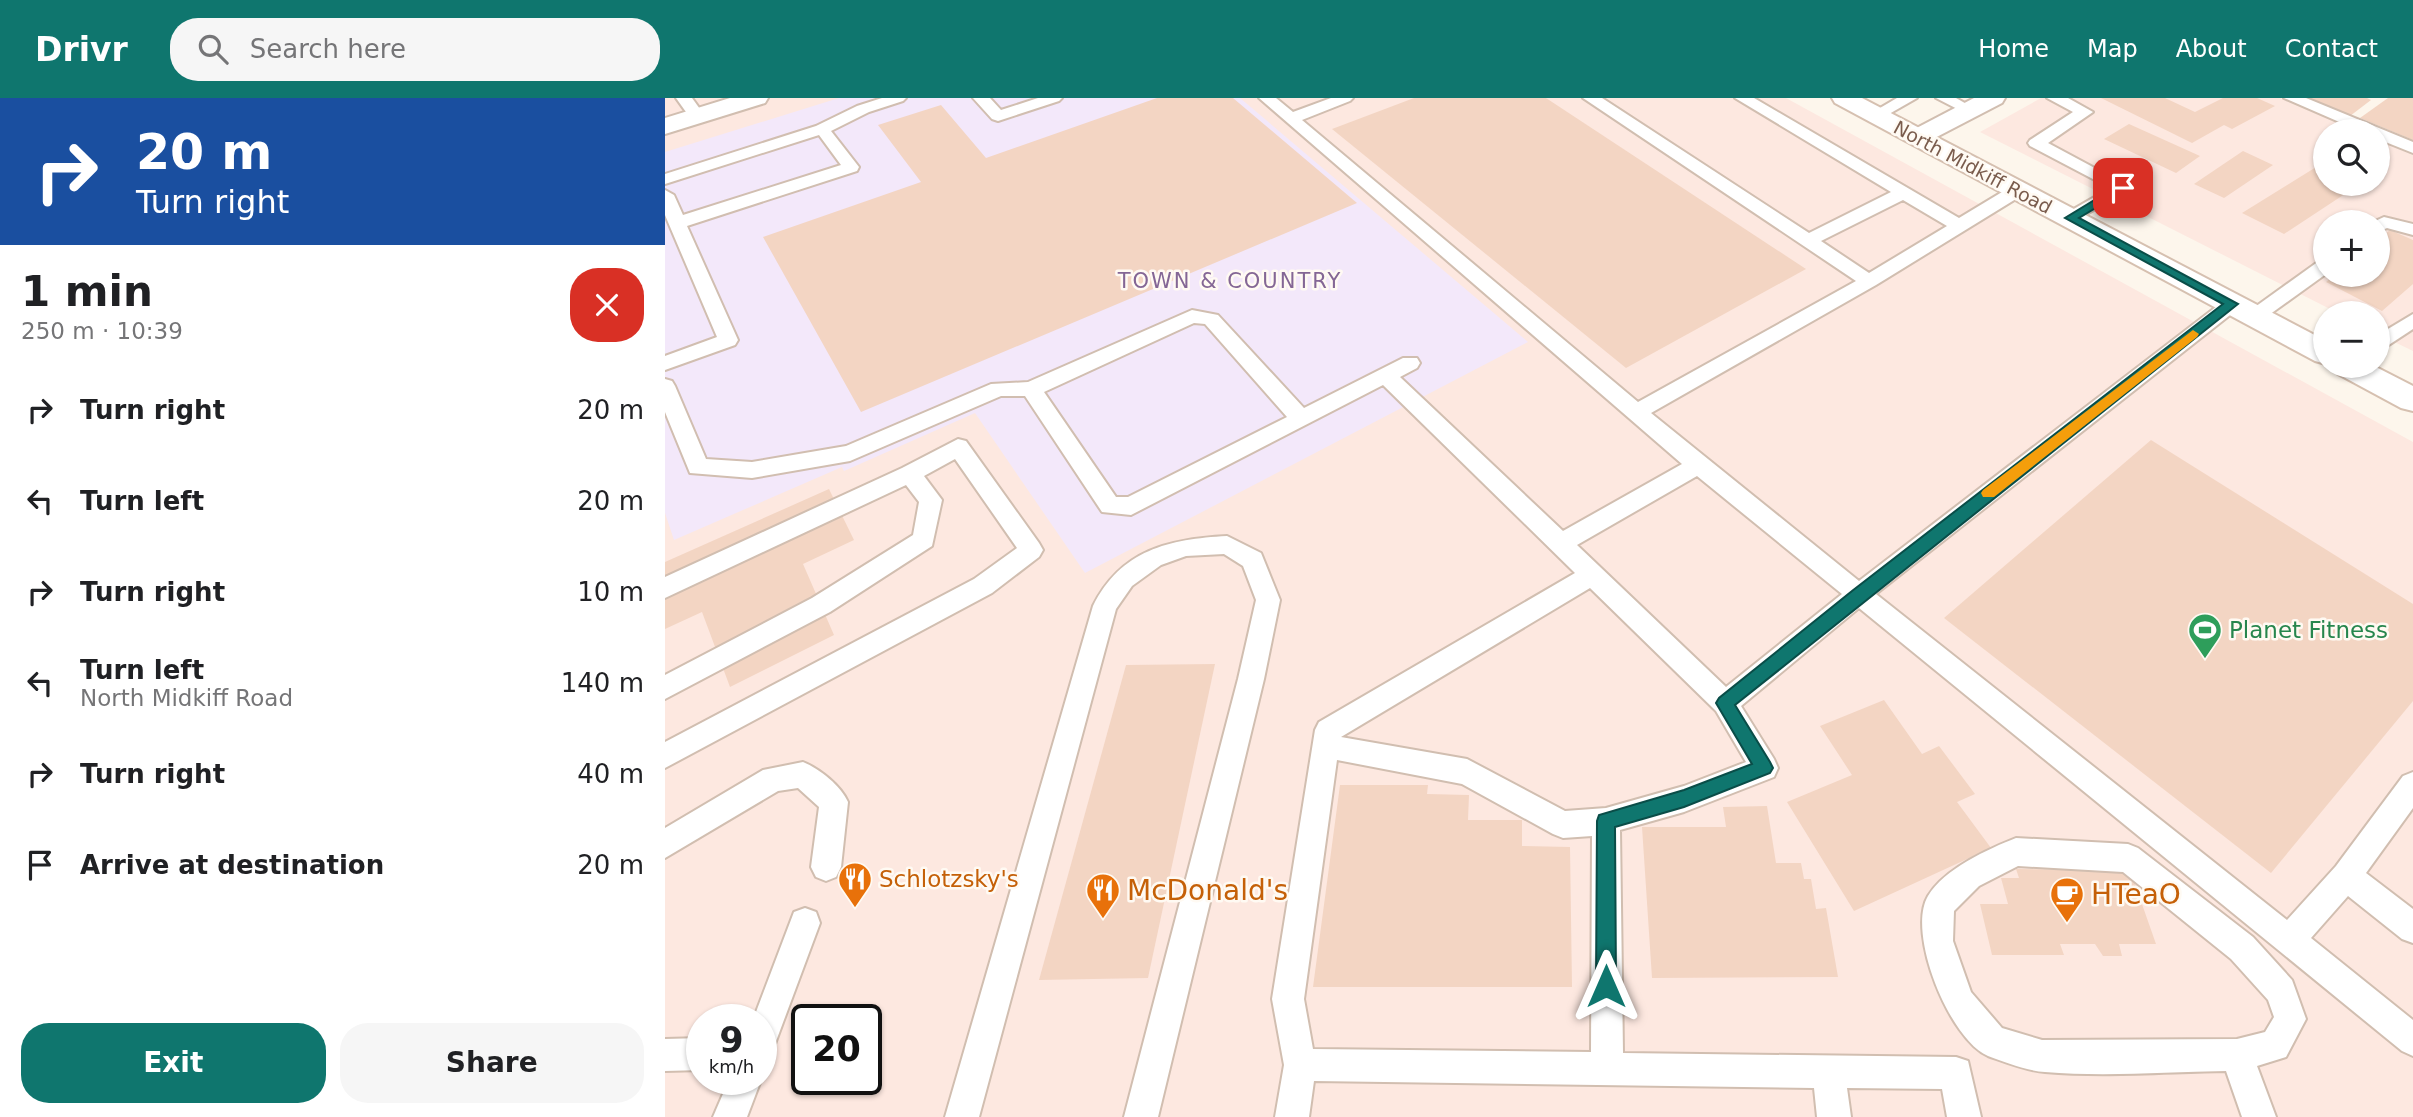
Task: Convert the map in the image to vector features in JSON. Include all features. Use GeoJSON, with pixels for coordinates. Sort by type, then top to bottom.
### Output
{"type":"FeatureCollection","features":[{"type":"Feature","properties":{"kind":"main road"},"geometry":{"type":"LineString","coordinates":[[665,126],[690,107],[756,98]]}},
{"type":"Feature","properties":{"kind":"main road","name":"North Midkiff Road"},"geometry":{"type":"LineString","coordinates":[[1844,98],[2313,347]]}},
{"type":"Feature","properties":{"kind":"main road"},"geometry":{"type":"LineString","coordinates":[[1917,137],[1993,98]]}},
{"type":"Feature","properties":{"kind":"main road"},"geometry":{"type":"LineString","coordinates":[[2372,378],[2413,400]]}},
{"type":"Feature","properties":{"kind":"lane"},"geometry":{"type":"LineString","coordinates":[[665,179],[823,129],[863,109],[898,98]]}},
{"type":"Feature","properties":{"kind":"lane"},"geometry":{"type":"LineString","coordinates":[[981,98],[998,117],[1054,98]]}},
{"type":"Feature","properties":{"kind":"lane"},"geometry":{"type":"LineString","coordinates":[[1267,98],[1698,465],[2413,1040]]}},
{"type":"Feature","properties":{"kind":"lane"},"geometry":{"type":"LineString","coordinates":[[1291,118],[1345,98]]}},
{"type":"Feature","properties":{"kind":"lane"},"geometry":{"type":"LineString","coordinates":[[1591,98],[1868,281]]}},
{"type":"Feature","properties":{"kind":"lane"},"geometry":{"type":"LineString","coordinates":[[1743,98],[1960,226]]}},
{"type":"Feature","properties":{"kind":"lane"},"geometry":{"type":"LineString","coordinates":[[1876,115],[1909,98]]}},
{"type":"Feature","properties":{"kind":"lane"},"geometry":{"type":"LineString","coordinates":[[1944,98],[1969,110]]}},
{"type":"Feature","properties":{"kind":"lane"},"geometry":{"type":"LineString","coordinates":[[2055,98],[2085,112],[2036,144],[2123,188],[2071,218]]}},
{"type":"Feature","properties":{"kind":"lane"},"geometry":{"type":"LineString","coordinates":[[2292,98],[2344,119]]}},
{"type":"Feature","properties":{"kind":"lane"},"geometry":{"type":"LineString","coordinates":[[677,223],[851,167],[823,129]]}},
{"type":"Feature","properties":{"kind":"lane"},"geometry":{"type":"LineString","coordinates":[[2390,138],[2413,148]]}},
{"type":"Feature","properties":{"kind":"lane"},"geometry":{"type":"LineString","coordinates":[[1637,411],[1868,281],[2018,190]]}},
{"type":"Feature","properties":{"kind":"lane"},"geometry":{"type":"LineString","coordinates":[[1808,241],[1905,192]]}},
{"type":"Feature","properties":{"kind":"lane"},"geometry":{"type":"LineString","coordinates":[[665,195],[728,340],[665,363]]}},
{"type":"Feature","properties":{"kind":"lane"},"geometry":{"type":"LineString","coordinates":[[2390,224],[2413,230]]}},
{"type":"Feature","properties":{"kind":"lane"},"geometry":{"type":"LineString","coordinates":[[1725,703],[1858,596],[2243,310],[2313,272]]}},
{"type":"Feature","properties":{"kind":"lane"},"geometry":{"type":"LineString","coordinates":[[665,386],[698,467],[752,470],[851,453],[998,389],[1031,389],[1192,316],[1211,318],[1300,417]]}},
{"type":"Feature","properties":{"kind":"lane"},"geometry":{"type":"LineString","coordinates":[[2390,336],[2413,320]]}},
{"type":"Feature","properties":{"kind":"lane"},"geometry":{"type":"LineString","coordinates":[[1031,389],[1110,506],[1131,506],[1300,417],[1410,363]]}},
{"type":"Feature","properties":{"kind":"lane"},"geometry":{"type":"LineString","coordinates":[[1326,746],[1467,772],[1563,825],[1606,821],[1684,799],[1764,768],[1725,703],[1385,375]]}},
{"type":"Feature","properties":{"kind":"lane"},"geometry":{"type":"LineString","coordinates":[[665,588],[910,474],[958,447],[1031,550],[983,586],[665,756]]}},
{"type":"Feature","properties":{"kind":"lane"},"geometry":{"type":"LineString","coordinates":[[1562,543],[1698,465]]}},
{"type":"Feature","properties":{"kind":"lane"},"geometry":{"type":"LineString","coordinates":[[665,688],[821,605],[924,540],[931,500],[910,474]]}},
{"type":"Feature","properties":{"kind":"lane"},"geometry":{"type":"LineString","coordinates":[[962,1117],[1105,606],[1124,579],[1153,558],[1186,547],[1227,545],[1253,560],[1268,600],[1251,679],[1142,1117]]}},
{"type":"Feature","properties":{"kind":"lane"},"geometry":{"type":"LineString","coordinates":[[1292,1117],[1300,1065],[1288,999],[1328,730],[1592,575]]}},
{"type":"Feature","properties":{"kind":"lane"},"geometry":{"type":"LineString","coordinates":[[665,844],[773,779],[803,775],[834,802],[827,867]]}},
{"type":"Feature","properties":{"kind":"lane"},"geometry":{"type":"LineString","coordinates":[[2290,939],[2346,876],[2413,785]]}},
{"type":"Feature","properties":{"kind":"lane"},"geometry":{"type":"LineString","coordinates":[[1606,821],[1607,1069]]}},
{"type":"Feature","properties":{"kind":"lane"},"geometry":{"type":"LineString","coordinates":[[2016,852],[2128,858],[2242,948],[2281,990],[2290,1019],[2275,1046],[2237,1055],[2042,1056],[1992,1041],[1958,1002],[1938,941],[1939,905],[1969,876],[2016,852]]}},
{"type":"Feature","properties":{"kind":"lane"},"geometry":{"type":"LineString","coordinates":[[2346,876],[2413,928]]}},
{"type":"Feature","properties":{"kind":"lane"},"geometry":{"type":"LineString","coordinates":[[775,1004],[805,923]]}},
{"type":"Feature","properties":{"kind":"lane"},"geometry":{"type":"LineString","coordinates":[[665,1055],[686,1054]]}},
{"type":"Feature","properties":{"kind":"lane"},"geometry":{"type":"LineString","coordinates":[[2237,1055],[2259,1117]]}},
{"type":"Feature","properties":{"kind":"lane"},"geometry":{"type":"LineString","coordinates":[[1300,1065],[1956,1073],[1964,1117]]}},
{"type":"Feature","properties":{"kind":"lane"},"geometry":{"type":"LineString","coordinates":[[1828,1072],[1833,1117]]}},
{"type":"Feature","properties":{"kind":"lane"},"geometry":{"type":"LineString","coordinates":[[730,1117],[739,1095]]}},
{"type":"Feature","properties":{"kind":"shaded area"},"geometry":{"type":"Polygon","coordinates":[[[665,98],[1786,98],[2413,442],[2413,1117],[665,1117],[665,98]]]}},
{"type":"Feature","properties":{"kind":"shaded area"},"geometry":{"type":"Polygon","coordinates":[[[839,98],[1240,98],[1528,342],[1085,573],[975,413],[844,471],[842,467],[674,540],[665,513],[665,152],[839,98]]]}},
{"type":"Feature","properties":{"kind":"shaded area"},"geometry":{"type":"Polygon","coordinates":[[[2041,98],[2280,98],[2331,119],[2313,119],[2313,196],[2390,196],[2390,144],[2413,154],[2413,351],[2390,340],[2390,301],[2314,301],[1980,132],[2041,98]]]}},
{"type":"Feature","properties":{"kind":"building"},"geometry":{"type":"Polygon","coordinates":[[[1157,98],[1233,98],[1357,203],[861,412],[763,237],[921,182],[878,125],[941,105],[986,158],[1157,98]]]}},
{"type":"Feature","properties":{"kind":"building"},"geometry":{"type":"Polygon","coordinates":[[[1414,98],[1546,98],[1806,269],[1626,368],[1332,129],[1414,98]]]}},
{"type":"Feature","properties":{"kind":"building"},"geometry":{"type":"Polygon","coordinates":[[[2101,98],[2165,98],[2195,112],[2223,98],[2257,98],[2275,106],[2232,129],[2224,125],[2192,143],[2101,98]]]}},
{"type":"Feature","properties":{"kind":"building"},"geometry":{"type":"Polygon","coordinates":[[[2305,98],[2367,98],[2371,100],[2350,116],[2305,98]]]}},
{"type":"Feature","properties":{"kind":"building"},"geometry":{"type":"Polygon","coordinates":[[[2388,98],[2413,98],[2413,140],[2390,130],[2390,119],[2360,118],[2388,98]]]}},
{"type":"Feature","properties":{"kind":"building"},"geometry":{"type":"Polygon","coordinates":[[[2129,124],[2200,156],[2176,173],[2104,139],[2129,124]]]}},
{"type":"Feature","properties":{"kind":"building"},"geometry":{"type":"Polygon","coordinates":[[[2243,151],[2273,165],[2224,198],[2194,184],[2243,151]]]}},
{"type":"Feature","properties":{"kind":"building"},"geometry":{"type":"Polygon","coordinates":[[[2313,169],[2313,196],[2342,196],[2320,210],[2313,210],[2313,215],[2284,234],[2242,213],[2313,169]]]}},
{"type":"Feature","properties":{"kind":"building"},"geometry":{"type":"Polygon","coordinates":[[[2390,230],[2413,240],[2413,284],[2390,304],[2390,301],[2363,301],[2336,287],[2390,287],[2390,230]]]}},
{"type":"Feature","properties":{"kind":"building","name":"Planet Fitness"},"geometry":{"type":"Polygon","coordinates":[[[2151,440],[2413,604],[2413,701],[2271,873],[1944,618],[2151,440]]]}},
{"type":"Feature","properties":{"kind":"building"},"geometry":{"type":"Polygon","coordinates":[[[829,489],[854,540],[803,564],[834,635],[730,687],[702,612],[665,629],[665,562],[829,489]]]}},
{"type":"Feature","properties":{"kind":"building"},"geometry":{"type":"Polygon","coordinates":[[[1215,664],[1148,978],[1039,980],[1126,665],[1215,664]]]}},
{"type":"Feature","properties":{"kind":"building"},"geometry":{"type":"Polygon","coordinates":[[[1884,700],[1922,754],[1939,746],[1975,794],[1957,802],[1991,848],[1854,911],[1787,802],[1852,775],[1820,726],[1884,700]]]}},
{"type":"Feature","properties":{"kind":"building"},"geometry":{"type":"Polygon","coordinates":[[[1340,785],[1428,785],[1427,794],[1469,795],[1468,820],[1522,820],[1522,846],[1570,847],[1572,987],[1313,987],[1340,785]]]}},
{"type":"Feature","properties":{"kind":"building"},"geometry":{"type":"Polygon","coordinates":[[[1767,806],[1776,863],[1801,863],[1804,879],[1811,879],[1816,909],[1826,908],[1838,977],[1652,978],[1642,827],[1726,827],[1723,807],[1767,806]]]}},
{"type":"Feature","properties":{"kind":"building","name":"HTeaO"},"geometry":{"type":"Polygon","coordinates":[[[2016,869],[2130,870],[2156,944],[2119,944],[2122,956],[2103,956],[2095,944],[2060,944],[2064,955],[1992,955],[1980,904],[2008,904],[2001,878],[2019,878],[2016,869]]]}},
{"type":"Feature","properties":{"kind":"slow traffic"},"geometry":{"type":"LineString","coordinates":[[1988,493],[2193,334]]}},
{"type":"Feature","properties":{"kind":"place","name":"Planet Fitness"},"geometry":{"type":"Point","coordinates":[2205,660]}},
{"type":"Feature","properties":{"kind":"place","name":"Schlotzsky's"},"geometry":{"type":"Point","coordinates":[855,909]}},
{"type":"Feature","properties":{"kind":"place","name":"McDonald's"},"geometry":{"type":"Point","coordinates":[1103,920]}},
{"type":"Feature","properties":{"kind":"place","name":"HTeaO"},"geometry":{"type":"Point","coordinates":[2067,924]}},
{"type":"Feature","properties":{"kind":"district","name":"TOWN & COUNTRY"},"geometry":{"type":"Point","coordinates":[1230,281]}},
{"type":"Feature","properties":{"kind":"route"},"geometry":{"type":"LineString","coordinates":[[1606,986],[1606,821],[1684,799],[1764,768],[1725,703],[2232,304],[2071,218],[2123,188]]}}]}
